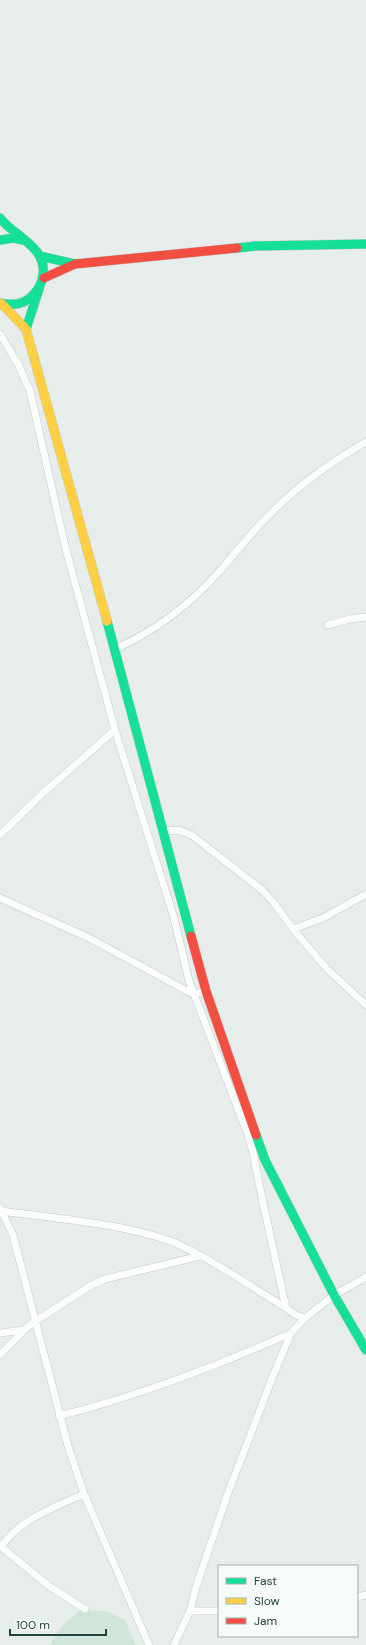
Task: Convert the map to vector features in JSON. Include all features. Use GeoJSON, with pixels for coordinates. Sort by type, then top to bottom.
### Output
{"type":"FeatureCollection","features":[{"type":"Feature","properties":{"kind":"street"},"geometry":{"type":"LineString","coordinates":[[0,218],[12,231],[36,249],[44,266],[44,278],[26,329]]}},
{"type":"Feature","properties":{"kind":"street"},"geometry":{"type":"LineString","coordinates":[[0,240],[14,238],[23,240]]}},
{"type":"Feature","properties":{"kind":"street"},"geometry":{"type":"LineString","coordinates":[[40,256],[75,264],[256,246],[366,244]]}},
{"type":"Feature","properties":{"kind":"street"},"geometry":{"type":"LineString","coordinates":[[44,278],[75,264]]}},
{"type":"Feature","properties":{"kind":"street"},"geometry":{"type":"LineString","coordinates":[[0,303],[12,305],[23,303],[32,297],[40,288]]}},
{"type":"Feature","properties":{"kind":"street"},"geometry":{"type":"LineString","coordinates":[[0,303],[15,316],[26,329],[115,649],[206,990],[265,1160],[334,1294],[366,1350]]}},
{"type":"Feature","properties":{"kind":"street"},"geometry":{"type":"LineString","coordinates":[[0,334],[18,364],[30,391],[65,546],[114,730],[174,918],[189,981],[248,1134],[286,1308]]}},
{"type":"Feature","properties":{"kind":"street"},"geometry":{"type":"LineString","coordinates":[[115,649],[135,640],[188,602],[216,575],[268,516],[302,484],[323,468],[366,442]]}},
{"type":"Feature","properties":{"kind":"street"},"geometry":{"type":"LineString","coordinates":[[328,625],[350,619],[366,617]]}},
{"type":"Feature","properties":{"kind":"street"},"geometry":{"type":"LineString","coordinates":[[0,836],[43,793],[114,730]]}},
{"type":"Feature","properties":{"kind":"street"},"geometry":{"type":"LineString","coordinates":[[163,831],[179,830],[193,836],[262,890],[327,969],[366,1005]]}},
{"type":"Feature","properties":{"kind":"street"},"geometry":{"type":"LineString","coordinates":[[293,929],[323,918],[366,894]]}},
{"type":"Feature","properties":{"kind":"street"},"geometry":{"type":"LineString","coordinates":[[0,898],[89,938],[194,994],[206,990]]}},
{"type":"Feature","properties":{"kind":"street"},"geometry":{"type":"LineString","coordinates":[[1,1210],[69,1219],[137,1231],[174,1243],[200,1256],[296,1315],[305,1318]]}},
{"type":"Feature","properties":{"kind":"street"},"geometry":{"type":"LineString","coordinates":[[1,1210],[13,1235],[59,1416],[84,1494],[149,1645]]}},
{"type":"Feature","properties":{"kind":"street"},"geometry":{"type":"LineString","coordinates":[[0,1355],[24,1330],[34,1322],[90,1286],[105,1279],[125,1273],[200,1256]]}},
{"type":"Feature","properties":{"kind":"street"},"geometry":{"type":"LineString","coordinates":[[174,1645],[190,1611],[196,1587],[228,1493],[291,1333],[305,1318],[334,1294],[366,1277]]}},
{"type":"Feature","properties":{"kind":"street"},"geometry":{"type":"LineString","coordinates":[[0,1333],[24,1330]]}},
{"type":"Feature","properties":{"kind":"street"},"geometry":{"type":"LineString","coordinates":[[59,1416],[134,1395],[204,1371],[291,1333]]}},
{"type":"Feature","properties":{"kind":"street"},"geometry":{"type":"LineString","coordinates":[[84,1494],[29,1520],[7,1538],[0,1547],[49,1586],[85,1609]]}},
{"type":"Feature","properties":{"kind":"street"},"geometry":{"type":"LineString","coordinates":[[190,1611],[218,1611]]}},
{"type":"Feature","properties":{"kind":"green space"},"geometry":{"type":"Polygon","coordinates":[[[81,1610],[105,1611],[125,1620],[136,1645],[49,1645],[63,1625],[81,1610]]]}},
{"type":"Feature","properties":{"kind":"traffic: fast"},"geometry":{"type":"LineString","coordinates":[[0,218],[6,225],[29,243],[40,257],[43,265],[41,283],[30,298],[18,304],[0,303]]}},
{"type":"Feature","properties":{"kind":"traffic: fast"},"geometry":{"type":"LineString","coordinates":[[0,240],[14,238],[23,240]]}},
{"type":"Feature","properties":{"kind":"traffic: fast"},"geometry":{"type":"LineString","coordinates":[[237,248],[256,246],[366,244]]}},
{"type":"Feature","properties":{"kind":"traffic: fast"},"geometry":{"type":"LineString","coordinates":[[40,256],[75,264]]}},
{"type":"Feature","properties":{"kind":"traffic: fast"},"geometry":{"type":"LineString","coordinates":[[26,329],[39,289]]}},
{"type":"Feature","properties":{"kind":"traffic: fast"},"geometry":{"type":"LineString","coordinates":[[107,621],[191,936]]}},
{"type":"Feature","properties":{"kind":"traffic: fast"},"geometry":{"type":"LineString","coordinates":[[256,1135],[265,1160],[334,1295],[366,1350]]}},
{"type":"Feature","properties":{"kind":"traffic: slow"},"geometry":{"type":"LineString","coordinates":[[1,303],[26,329],[107,621]]}},
{"type":"Feature","properties":{"kind":"traffic: jam"},"geometry":{"type":"LineString","coordinates":[[44,278],[75,264],[237,248]]}},
{"type":"Feature","properties":{"kind":"traffic: jam"},"geometry":{"type":"LineString","coordinates":[[191,936],[206,991],[256,1135]]}}]}
